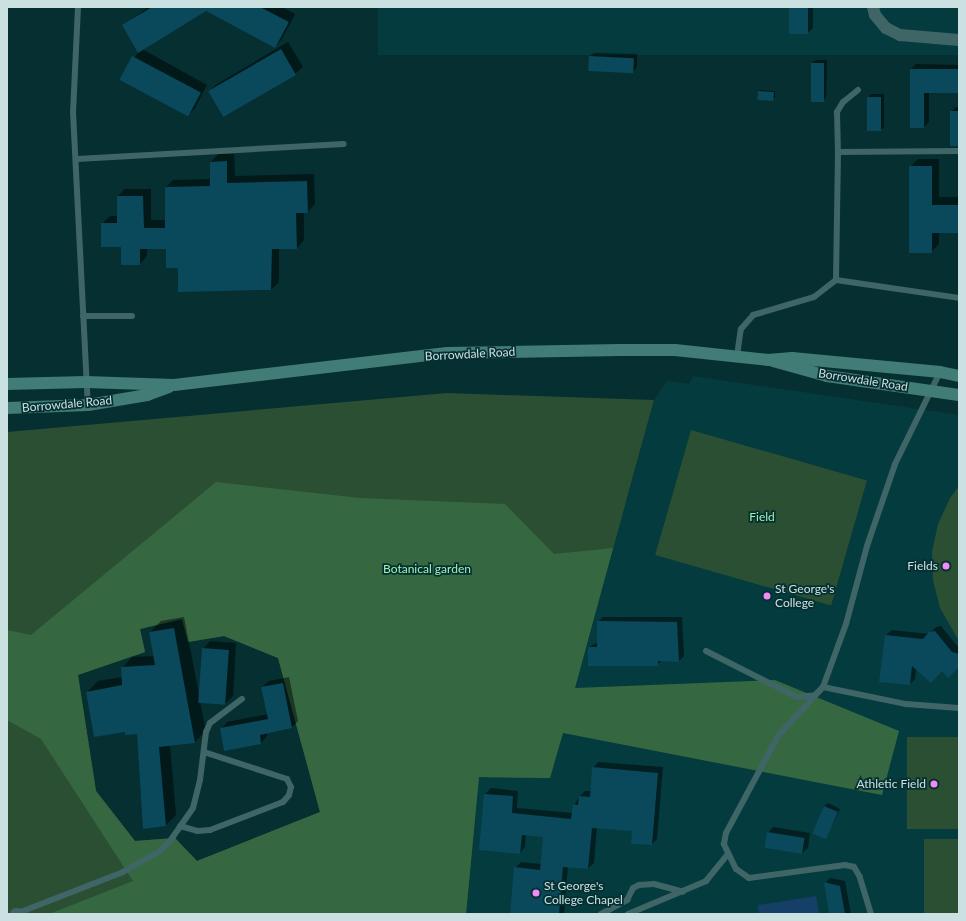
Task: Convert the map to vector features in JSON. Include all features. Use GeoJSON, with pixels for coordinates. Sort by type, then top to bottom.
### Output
{"type":"FeatureCollection","features":[{"type":"Feature","properties":{"kind":"main road","name":"Borrowdale Road"},"geometry":{"type":"LineString","coordinates":[[7,384],[86,382],[174,385],[447,353],[675,350],[768,360],[828,376],[959,396]]}},
{"type":"Feature","properties":{"kind":"main road","name":"Borrowdale Road"},"geometry":{"type":"LineString","coordinates":[[768,360],[792,358],[940,372],[959,376]]}},
{"type":"Feature","properties":{"kind":"main road","name":"Borrowdale Road"},"geometry":{"type":"LineString","coordinates":[[7,408],[88,404],[147,395],[174,385]]}},
{"type":"Feature","properties":{"kind":"street"},"geometry":{"type":"LineString","coordinates":[[872,7],[875,15],[886,28],[900,35],[959,40]]}},
{"type":"Feature","properties":{"kind":"lane"},"geometry":{"type":"LineString","coordinates":[[78,7],[73,68],[88,404]]}},
{"type":"Feature","properties":{"kind":"lane"},"geometry":{"type":"LineString","coordinates":[[836,280],[838,152],[837,112],[842,102],[858,90]]}},
{"type":"Feature","properties":{"kind":"lane"},"geometry":{"type":"LineString","coordinates":[[77,159],[344,144]]}},
{"type":"Feature","properties":{"kind":"lane"},"geometry":{"type":"LineString","coordinates":[[838,152],[959,151]]}},
{"type":"Feature","properties":{"kind":"lane"},"geometry":{"type":"LineString","coordinates":[[737,356],[741,329],[753,315],[814,297],[836,280],[959,298]]}},
{"type":"Feature","properties":{"kind":"lane"},"geometry":{"type":"LineString","coordinates":[[83,316],[132,316]]}},
{"type":"Feature","properties":{"kind":"lane"},"geometry":{"type":"LineString","coordinates":[[871,914],[860,877],[854,867],[845,864],[750,878],[736,869],[724,844],[726,833],[778,736],[824,687],[846,624],[867,546],[895,464],[940,372]]}},
{"type":"Feature","properties":{"kind":"lane"},"geometry":{"type":"LineString","coordinates":[[706,651],[797,697],[815,695],[824,687]]}},
{"type":"Feature","properties":{"kind":"lane"},"geometry":{"type":"LineString","coordinates":[[824,687],[906,704],[959,708]]}},
{"type":"Feature","properties":{"kind":"lane"},"geometry":{"type":"LineString","coordinates":[[17,914],[139,864],[160,851],[193,808],[198,793],[206,732],[210,723],[242,699]]}},
{"type":"Feature","properties":{"kind":"lane"},"geometry":{"type":"LineString","coordinates":[[180,826],[197,831],[210,830],[283,802],[289,795],[291,787],[287,779],[204,752]]}},
{"type":"Feature","properties":{"kind":"lane"},"geometry":{"type":"LineString","coordinates":[[627,900],[630,913],[706,882],[728,854]]}},
{"type":"Feature","properties":{"kind":"lane"},"geometry":{"type":"LineString","coordinates":[[601,914],[627,900],[633,888],[646,883],[683,892]]}},
{"type":"Feature","properties":{"kind":"shaded area"},"geometry":{"type":"Polygon","coordinates":[[[378,7],[959,7],[959,55],[378,55],[378,7]]]}},
{"type":"Feature","properties":{"kind":"shaded area","name":"St George's College"},"geometry":{"type":"Polygon","coordinates":[[[693,376],[959,415],[959,914],[466,914],[479,777],[627,500],[654,400],[667,381],[689,384],[693,376]]]}},
{"type":"Feature","properties":{"kind":"shaded area"},"geometry":{"type":"Polygon","coordinates":[[[816,896],[819,914],[759,914],[758,905],[816,896]]]}},
{"type":"Feature","properties":{"kind":"green space","name":"Botanical garden"},"geometry":{"type":"Polygon","coordinates":[[[447,393],[654,400],[550,778],[479,777],[466,914],[7,914],[7,432],[447,393]],[[182,619],[140,629],[145,652],[78,675],[96,791],[135,841],[175,838],[197,861],[320,812],[278,658],[224,636],[188,642],[182,619]]]}},
{"type":"Feature","properties":{"kind":"green space","name":"Field"},"geometry":{"type":"Polygon","coordinates":[[[691,430],[867,480],[831,605],[655,555],[691,430]]]}},
{"type":"Feature","properties":{"kind":"green space","name":"Botanical garden"},"geometry":{"type":"Polygon","coordinates":[[[216,482],[360,498],[505,504],[554,554],[613,548],[575,688],[775,680],[899,731],[882,795],[563,733],[550,778],[479,777],[466,914],[49,914],[133,881],[41,739],[7,720],[7,630],[31,635],[216,482]],[[182,619],[140,629],[145,652],[78,675],[96,791],[135,841],[175,838],[197,861],[320,812],[278,658],[224,636],[188,642],[182,619]]]}},
{"type":"Feature","properties":{"kind":"green space","name":"Fields"},"geometry":{"type":"Polygon","coordinates":[[[959,486],[959,641],[940,608],[933,580],[932,552],[938,524],[950,498],[959,486]]]}},
{"type":"Feature","properties":{"kind":"green space","name":"Athletic Field"},"geometry":{"type":"Polygon","coordinates":[[[907,737],[959,737],[959,829],[907,829],[907,737]]]}},
{"type":"Feature","properties":{"kind":"green space"},"geometry":{"type":"Polygon","coordinates":[[[924,839],[959,839],[959,914],[924,914],[924,839]]]}},
{"type":"Feature","properties":{"kind":"building"},"geometry":{"type":"Polygon","coordinates":[[[152,7],[260,7],[289,22],[275,48],[206,11],[138,53],[122,25],[152,7]]]}},
{"type":"Feature","properties":{"kind":"building"},"geometry":{"type":"Polygon","coordinates":[[[789,7],[808,7],[808,34],[789,34],[789,7]]]}},
{"type":"Feature","properties":{"kind":"building"},"geometry":{"type":"Polygon","coordinates":[[[281,49],[296,75],[223,117],[208,91],[281,49]]]}},
{"type":"Feature","properties":{"kind":"building"},"geometry":{"type":"Polygon","coordinates":[[[132,56],[201,93],[188,116],[119,80],[132,56]]]}},
{"type":"Feature","properties":{"kind":"building"},"geometry":{"type":"Polygon","coordinates":[[[589,56],[634,58],[633,73],[588,71],[589,56]]]}},
{"type":"Feature","properties":{"kind":"building"},"geometry":{"type":"Polygon","coordinates":[[[811,63],[824,63],[824,102],[811,102],[811,63]]]}},
{"type":"Feature","properties":{"kind":"building"},"geometry":{"type":"Polygon","coordinates":[[[910,69],[959,69],[959,93],[924,93],[924,128],[910,128],[910,69]]]}},
{"type":"Feature","properties":{"kind":"building"},"geometry":{"type":"Polygon","coordinates":[[[758,91],[774,92],[773,101],[757,100],[758,91]]]}},
{"type":"Feature","properties":{"kind":"building"},"geometry":{"type":"Polygon","coordinates":[[[867,97],[881,97],[881,131],[867,131],[867,97]]]}},
{"type":"Feature","properties":{"kind":"building"},"geometry":{"type":"Polygon","coordinates":[[[950,111],[959,111],[959,146],[950,146],[950,111]]]}},
{"type":"Feature","properties":{"kind":"building"},"geometry":{"type":"Polygon","coordinates":[[[227,161],[227,183],[307,181],[308,213],[296,213],[297,249],[272,249],[271,290],[178,292],[178,268],[166,268],[166,249],[140,249],[140,265],[121,265],[121,247],[101,247],[101,223],[117,223],[117,196],[143,196],[144,228],[165,228],[165,187],[210,186],[210,162],[227,161]]]}},
{"type":"Feature","properties":{"kind":"building"},"geometry":{"type":"Polygon","coordinates":[[[909,166],[932,166],[932,205],[959,205],[959,233],[932,233],[932,253],[909,253],[909,166]]]}},
{"type":"Feature","properties":{"kind":"building"},"geometry":{"type":"Polygon","coordinates":[[[597,621],[677,622],[679,662],[658,661],[658,666],[588,666],[588,647],[597,647],[597,621]]]}},
{"type":"Feature","properties":{"kind":"building"},"geometry":{"type":"Polygon","coordinates":[[[174,628],[195,743],[159,747],[166,826],[143,829],[137,734],[125,735],[125,732],[94,737],[86,692],[122,685],[121,667],[155,665],[149,632],[174,628]]]}},
{"type":"Feature","properties":{"kind":"building"},"geometry":{"type":"Polygon","coordinates":[[[935,631],[952,652],[959,654],[959,667],[948,678],[942,671],[931,683],[912,666],[910,685],[879,682],[885,635],[923,639],[929,632],[935,631]]]}},
{"type":"Feature","properties":{"kind":"building"},"geometry":{"type":"Polygon","coordinates":[[[202,648],[229,650],[225,705],[198,703],[202,648]]]}},
{"type":"Feature","properties":{"kind":"building"},"geometry":{"type":"Polygon","coordinates":[[[283,683],[292,728],[260,735],[261,744],[224,751],[220,728],[268,719],[261,687],[283,683]]]}},
{"type":"Feature","properties":{"kind":"building"},"geometry":{"type":"Polygon","coordinates":[[[592,767],[658,773],[652,845],[631,844],[632,831],[592,828],[588,869],[563,867],[559,914],[510,914],[514,867],[540,870],[543,837],[522,835],[520,854],[479,850],[484,794],[513,796],[512,813],[571,819],[573,804],[578,805],[579,796],[590,797],[592,767]]]}},
{"type":"Feature","properties":{"kind":"building"},"geometry":{"type":"Polygon","coordinates":[[[824,806],[838,812],[826,839],[812,834],[824,806]]]}},
{"type":"Feature","properties":{"kind":"building"},"geometry":{"type":"Polygon","coordinates":[[[767,832],[805,838],[802,854],[764,848],[767,832]]]}},
{"type":"Feature","properties":{"kind":"building"},"geometry":{"type":"Polygon","coordinates":[[[824,882],[840,886],[845,914],[829,914],[824,882]]]}},
{"type":"Feature","properties":{"kind":"place","name":"Fields"},"geometry":{"type":"Point","coordinates":[946,566]}},
{"type":"Feature","properties":{"kind":"place","name":"St George's College"},"geometry":{"type":"Point","coordinates":[767,596]}},
{"type":"Feature","properties":{"kind":"place","name":"Athletic Field"},"geometry":{"type":"Point","coordinates":[934,784]}},
{"type":"Feature","properties":{"kind":"place","name":"St George's College Chapel"},"geometry":{"type":"Point","coordinates":[536,893]}}]}
